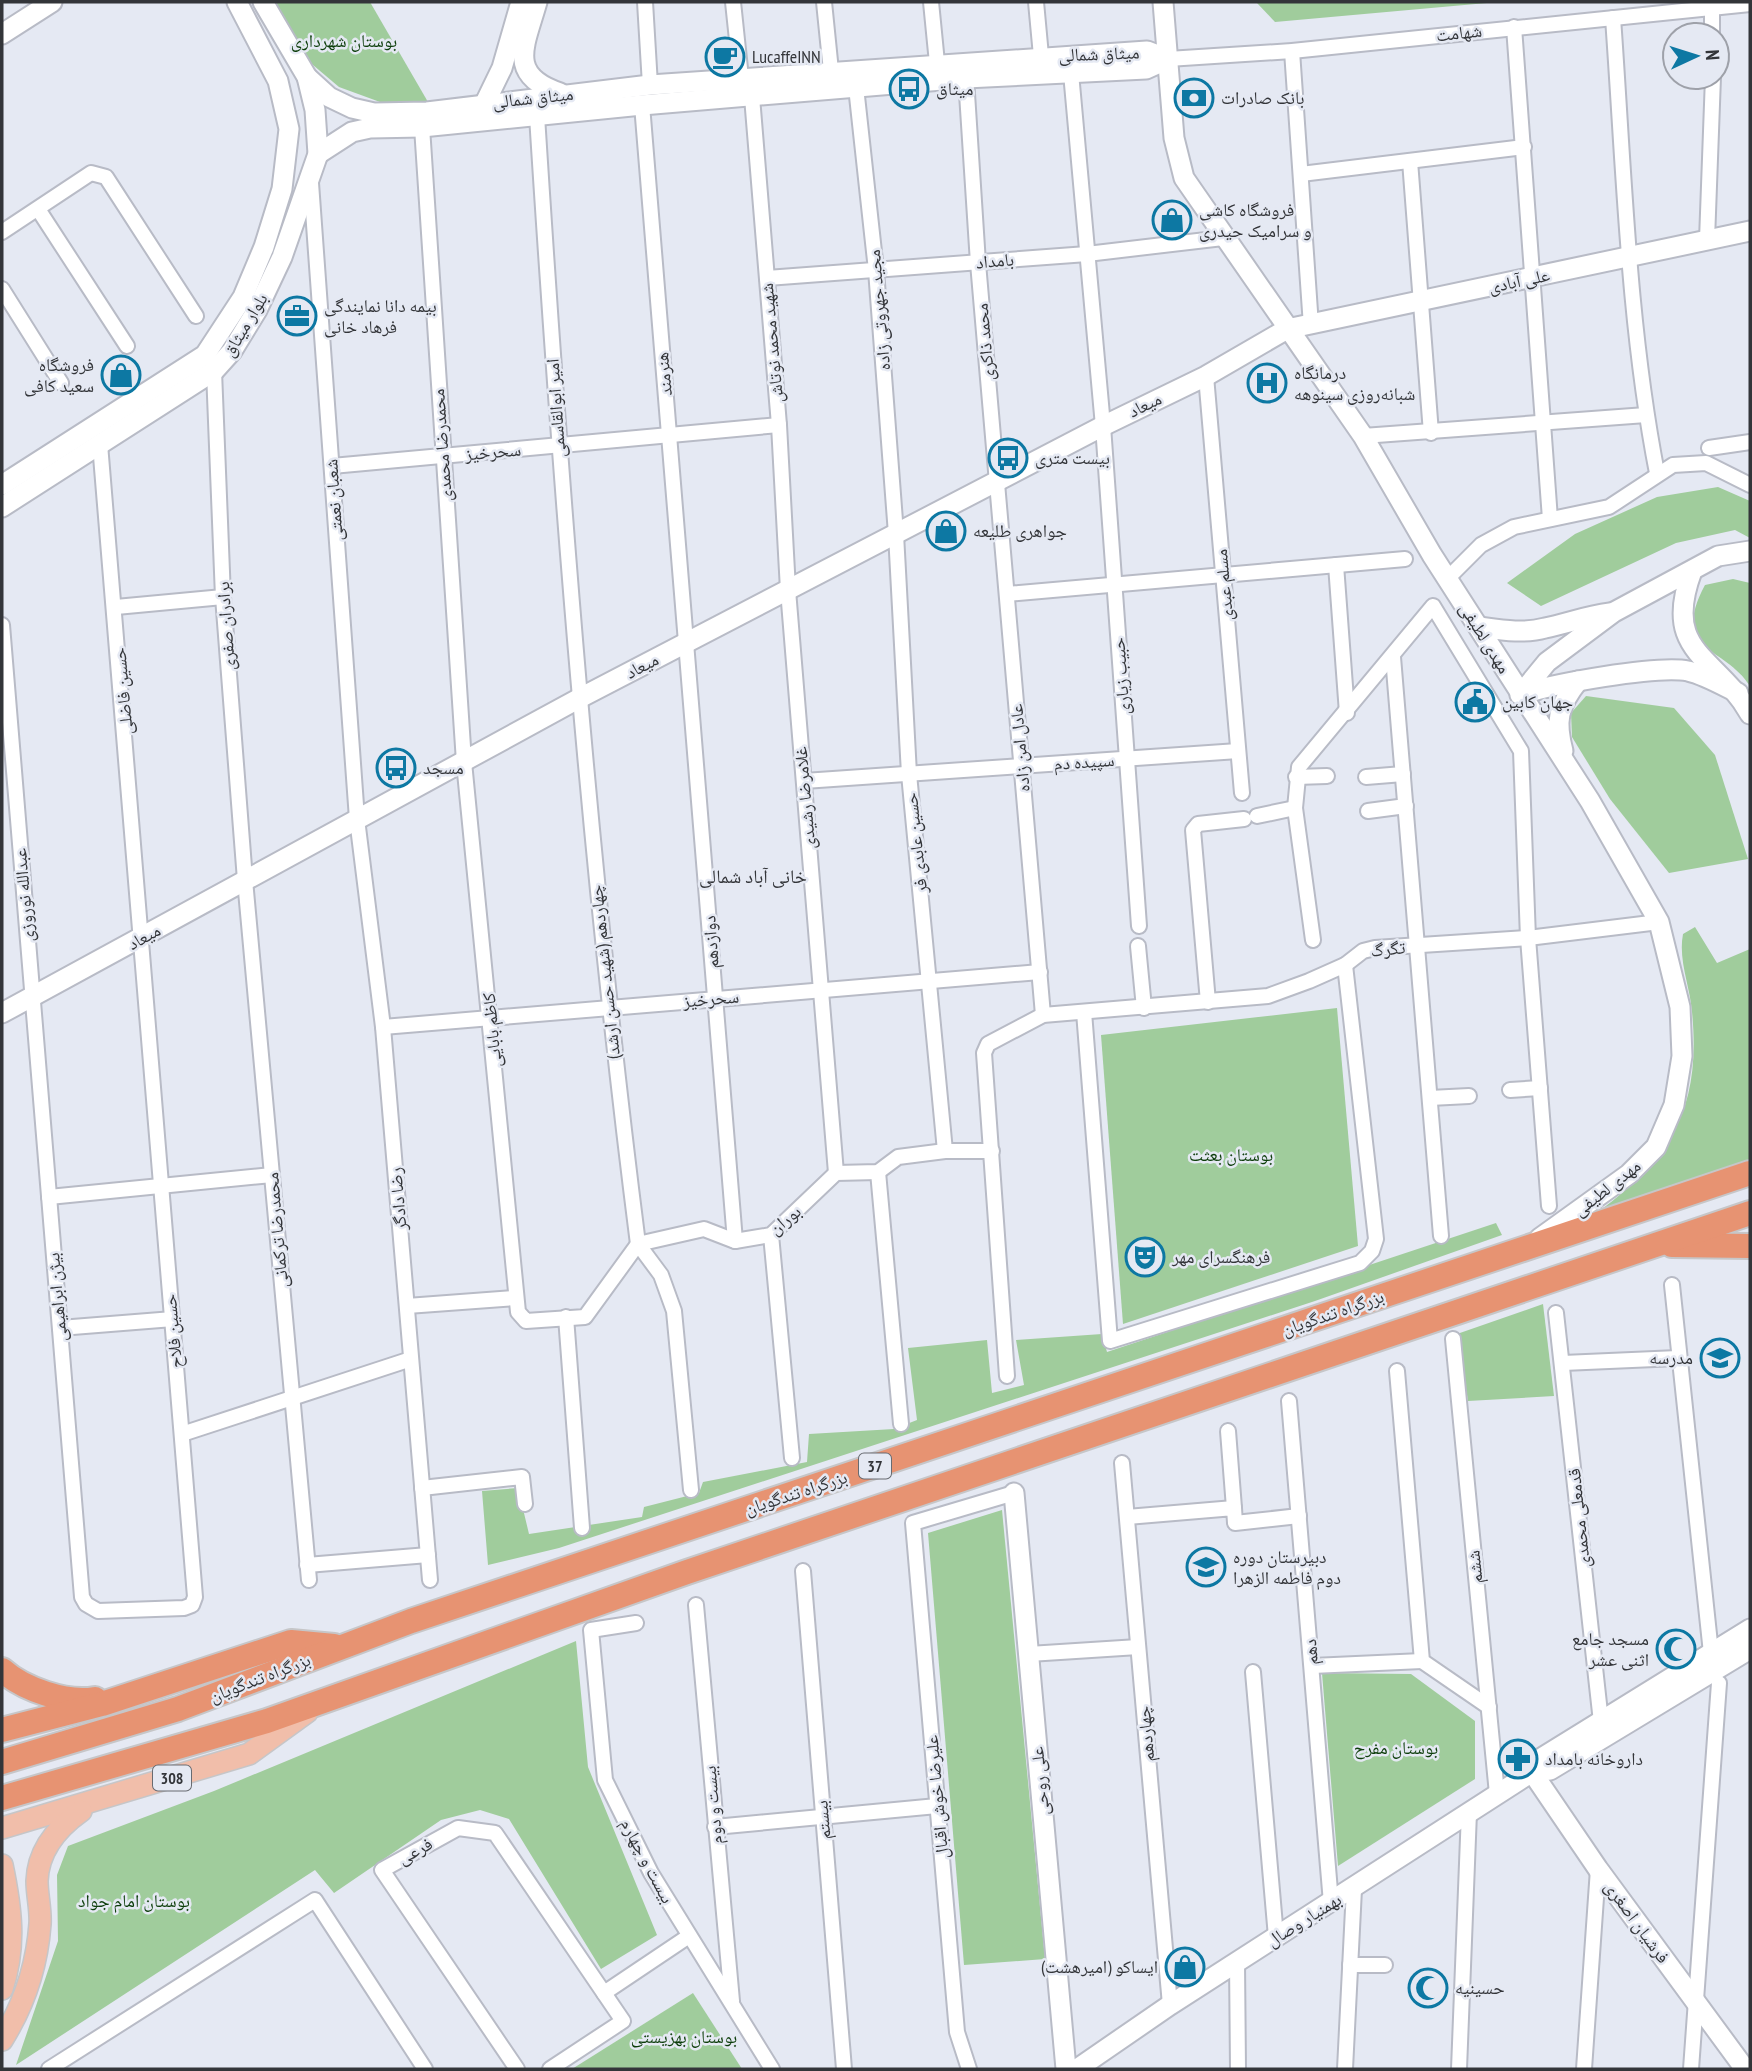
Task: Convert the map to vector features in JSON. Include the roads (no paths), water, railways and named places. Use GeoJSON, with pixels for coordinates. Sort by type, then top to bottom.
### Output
{"type":"FeatureCollection","features":[{"type":"Feature","properties":{"kind":"highway","name":"بزرگراه تندگویان"},"geometry":{"type":"LineString","coordinates":[[2,1762],[178,1709],[342,1647],[1750,1173]]}},
{"type":"Feature","properties":{"kind":"highway","name":"37"},"geometry":{"type":"LineString","coordinates":[[2,1798],[267,1721],[687,1572],[1750,1213]]}},
{"type":"Feature","properties":{"kind":"highway"},"geometry":{"type":"LineString","coordinates":[[1654,1245],[1750,1245]]}},
{"type":"Feature","properties":{"kind":"highway"},"geometry":{"type":"LineString","coordinates":[[2,1730],[148,1689],[291,1642],[342,1647]]}},
{"type":"Feature","properties":{"kind":"highway"},"geometry":{"type":"LineString","coordinates":[[2,1670],[16,1682],[69,1699],[90,1700],[148,1689]]}},
{"type":"Feature","properties":{"kind":"main road"},"geometry":{"type":"LineString","coordinates":[[2,34],[52,2]]}},
{"type":"Feature","properties":{"kind":"main road","name":"بلوار میثاق"},"geometry":{"type":"LineString","coordinates":[[2,485],[205,355],[243,298],[264,247],[282,189],[289,129],[278,81],[237,2]]}},
{"type":"Feature","properties":{"kind":"main road"},"geometry":{"type":"LineString","coordinates":[[264,2],[307,77]]}},
{"type":"Feature","properties":{"kind":"main road"},"geometry":{"type":"LineString","coordinates":[[486,112],[521,2]]}},
{"type":"Feature","properties":{"kind":"main road"},"geometry":{"type":"LineString","coordinates":[[537,2],[523,52],[525,64],[529,76],[539,86],[565,94]]}},
{"type":"Feature","properties":{"kind":"main road","name":"مهدی لطیفی"},"geometry":{"type":"LineString","coordinates":[[1163,2],[1174,138],[1184,178],[1223,238],[1363,436],[1520,695],[1626,860],[1659,922],[1680,1007],[1682,1056],[1674,1105],[1656,1147],[1629,1174],[1528,1246]]}},
{"type":"Feature","properties":{"kind":"main road","name":"میثاق شمالی"},"geometry":{"type":"LineString","coordinates":[[318,154],[352,132],[370,128],[422,127],[565,94],[936,63],[1147,51],[1168,59]]}},
{"type":"Feature","properties":{"kind":"main road","name":"میثاق شمالی"},"geometry":{"type":"LineString","coordinates":[[307,77],[329,97],[352,108],[374,113],[486,112],[537,116],[966,78],[1146,69],[1168,59]]}},
{"type":"Feature","properties":{"kind":"main road","name":"بلوار میثاق"},"geometry":{"type":"LineString","coordinates":[[2,507],[214,371],[232,351],[257,310],[282,257],[311,180],[318,154],[316,110],[307,77]]}},
{"type":"Feature","properties":{"kind":"main road","name":"علی آبادی"},"geometry":{"type":"LineString","coordinates":[[1287,329],[1750,231]]}},
{"type":"Feature","properties":{"kind":"main road","name":"میعاد"},"geometry":{"type":"LineString","coordinates":[[2,1013],[578,699],[1103,426],[1206,376],[1287,329]]}},
{"type":"Feature","properties":{"kind":"main road"},"geometry":{"type":"LineString","coordinates":[[1520,695],[1547,662],[1614,612],[1718,556],[1750,551]]}},
{"type":"Feature","properties":{"kind":"main road"},"geometry":{"type":"LineString","coordinates":[[1692,571],[1684,592],[1684,631],[1693,649],[1738,692],[1750,714]]}},
{"type":"Feature","properties":{"kind":"main road"},"geometry":{"type":"LineString","coordinates":[[1479,627],[1508,632],[1543,629],[1583,616],[1614,612]]}},
{"type":"Feature","properties":{"kind":"main road"},"geometry":{"type":"LineString","coordinates":[[1520,695],[1545,686],[1674,670],[1702,676],[1738,692]]}},
{"type":"Feature","properties":{"kind":"main road"},"geometry":{"type":"LineString","coordinates":[[1567,769],[1557,728],[1564,699],[1578,681]]}},
{"type":"Feature","properties":{"kind":"main road","name":"علی روحی"},"geometry":{"type":"LineString","coordinates":[[1014,1493],[1066,2069]]}},
{"type":"Feature","properties":{"kind":"main road","name":"بهمنیار وصال"},"geometry":{"type":"LineString","coordinates":[[1077,2069],[1170,2005],[1532,1772],[1543,1757],[1750,1629]]}},
{"type":"Feature","properties":{"kind":"main road","name":"بهمنیار وصال"},"geometry":{"type":"LineString","coordinates":[[1532,1772],[1550,1770],[1750,1649]]}},
{"type":"Feature","properties":{"kind":"main road","name":"308"},"geometry":{"type":"LineString","coordinates":[[2,1829],[248,1755],[327,1698]]}},
{"type":"Feature","properties":{"kind":"main road","name":"فرشیان اصغری"},"geometry":{"type":"LineString","coordinates":[[1532,1772],[1598,1869],[1745,2069]]}},
{"type":"Feature","properties":{"kind":"main road"},"geometry":{"type":"LineString","coordinates":[[2,2040],[18,2014],[33,1969],[40,1922],[37,1880],[41,1857],[60,1826],[93,1802]]}},
{"type":"Feature","properties":{"kind":"main road"},"geometry":{"type":"LineString","coordinates":[[2,1865],[13,1929],[10,1958],[2,1989]]}},
{"type":"Feature","properties":{"kind":"street"},"geometry":{"type":"LineString","coordinates":[[645,2],[650,85]]}},
{"type":"Feature","properties":{"kind":"street"},"geometry":{"type":"LineString","coordinates":[[733,2],[741,78]]}},
{"type":"Feature","properties":{"kind":"street"},"geometry":{"type":"LineString","coordinates":[[824,2],[831,71]]}},
{"type":"Feature","properties":{"kind":"street"},"geometry":{"type":"LineString","coordinates":[[931,2],[936,63]]}},
{"type":"Feature","properties":{"kind":"street"},"geometry":{"type":"LineString","coordinates":[[1036,2],[1041,57]]}},
{"type":"Feature","properties":{"kind":"street","name":"شهامت"},"geometry":{"type":"LineString","coordinates":[[1168,59],[1292,51],[1750,4]]}},
{"type":"Feature","properties":{"kind":"street"},"geometry":{"type":"LineString","coordinates":[[1712,10],[1712,21]]}},
{"type":"Feature","properties":{"kind":"street"},"geometry":{"type":"LineString","coordinates":[[1613,18],[1630,257],[1646,415],[1657,473]]}},
{"type":"Feature","properties":{"kind":"street"},"geometry":{"type":"LineString","coordinates":[[1514,27],[1550,519]]}},
{"type":"Feature","properties":{"kind":"street"},"geometry":{"type":"LineString","coordinates":[[1292,51],[1311,326]]}},
{"type":"Feature","properties":{"kind":"street","name":"حبیب زیاری"},"geometry":{"type":"LineString","coordinates":[[1071,73],[1103,426],[1139,926]]}},
{"type":"Feature","properties":{"kind":"street","name":"محمد ذاکری"},"geometry":{"type":"LineString","coordinates":[[966,78],[978,263],[997,481]]}},
{"type":"Feature","properties":{"kind":"street","name":"مجید جهروتی زاده"},"geometry":{"type":"LineString","coordinates":[[856,87],[876,270],[896,534]]}},
{"type":"Feature","properties":{"kind":"street"},"geometry":{"type":"LineString","coordinates":[[1707,240],[1712,91]]}},
{"type":"Feature","properties":{"kind":"street","name":"شهید محمد نوتاش"},"geometry":{"type":"LineString","coordinates":[[752,97],[779,425],[788,590]]}},
{"type":"Feature","properties":{"kind":"street","name":"هنرمند"},"geometry":{"type":"LineString","coordinates":[[642,105],[688,642]]}},
{"type":"Feature","properties":{"kind":"street","name":"امیر ابوالقاسمی"},"geometry":{"type":"LineString","coordinates":[[537,116],[558,446],[578,699]]}},
{"type":"Feature","properties":{"kind":"street","name":"محمدرضا محمدی"},"geometry":{"type":"LineString","coordinates":[[422,127],[464,762]]}},
{"type":"Feature","properties":{"kind":"street"},"geometry":{"type":"LineString","coordinates":[[1301,174],[1524,147]]}},
{"type":"Feature","properties":{"kind":"street"},"geometry":{"type":"LineString","coordinates":[[1410,161],[1418,302],[1431,433]]}},
{"type":"Feature","properties":{"kind":"street"},"geometry":{"type":"LineString","coordinates":[[2,232],[91,173],[98,173],[106,177],[196,316]]}},
{"type":"Feature","properties":{"kind":"street","name":"شعبان نعمتی"},"geometry":{"type":"LineString","coordinates":[[311,180],[357,819]]}},
{"type":"Feature","properties":{"kind":"street"},"geometry":{"type":"LineString","coordinates":[[38,209],[127,346]]}},
{"type":"Feature","properties":{"kind":"street","name":"بامداد"},"geometry":{"type":"LineString","coordinates":[[767,278],[1087,254],[1223,238]]}},
{"type":"Feature","properties":{"kind":"street"},"geometry":{"type":"LineString","coordinates":[[2,289],[61,383]]}},
{"type":"Feature","properties":{"kind":"street","name":"برادران صفری"},"geometry":{"type":"LineString","coordinates":[[214,371],[223,597],[245,880]]}},
{"type":"Feature","properties":{"kind":"street","name":"مسلم عبدی"},"geometry":{"type":"LineString","coordinates":[[1206,376],[1242,793]]}},
{"type":"Feature","properties":{"kind":"street"},"geometry":{"type":"LineString","coordinates":[[1363,436],[1646,415]]}},
{"type":"Feature","properties":{"kind":"street","name":"سحرخیز"},"geometry":{"type":"LineString","coordinates":[[332,466],[779,425]]}},
{"type":"Feature","properties":{"kind":"street"},"geometry":{"type":"LineString","coordinates":[[1709,448],[1750,442]]}},
{"type":"Feature","properties":{"kind":"street","name":"حسین فاضلی"},"geometry":{"type":"LineString","coordinates":[[100,444],[116,607],[142,939]]}},
{"type":"Feature","properties":{"kind":"street"},"geometry":{"type":"LineString","coordinates":[[1448,578],[1481,545],[1514,527],[1608,507],[1642,488],[1657,473],[1673,465],[1706,463],[1750,485]]}},
{"type":"Feature","properties":{"kind":"street","name":"عادل امن زاده"},"geometry":{"type":"LineString","coordinates":[[997,481],[1043,1015]]}},
{"type":"Feature","properties":{"kind":"street","name":"حسین عابدی‌ فر"},"geometry":{"type":"LineString","coordinates":[[896,534],[909,774],[945,1151]]}},
{"type":"Feature","properties":{"kind":"street"},"geometry":{"type":"LineString","coordinates":[[1007,594],[1405,559]]}},
{"type":"Feature","properties":{"kind":"street"},"geometry":{"type":"LineString","coordinates":[[1336,565],[1347,713]]}},
{"type":"Feature","properties":{"kind":"street","name":"غلامرضا رشیدی"},"geometry":{"type":"LineString","coordinates":[[788,590],[836,1173]]}},
{"type":"Feature","properties":{"kind":"street"},"geometry":{"type":"LineString","coordinates":[[116,607],[223,597]]}},
{"type":"Feature","properties":{"kind":"street"},"geometry":{"type":"LineString","coordinates":[[1313,940],[1295,808],[1296,776],[1304,758],[1347,713],[1433,606],[1497,708],[1518,744],[1522,758],[1528,938],[1549,1206]]}},
{"type":"Feature","properties":{"kind":"street","name":"عبدالله نوروزی"},"geometry":{"type":"LineString","coordinates":[[2,625],[7,750],[33,997]]}},
{"type":"Feature","properties":{"kind":"street","name":"دوازدهم"},"geometry":{"type":"LineString","coordinates":[[688,642],[734,1241]]}},
{"type":"Feature","properties":{"kind":"street"},"geometry":{"type":"LineString","coordinates":[[1393,657],[1441,1236]]}},
{"type":"Feature","properties":{"kind":"street"},"geometry":{"type":"LineString","coordinates":[[1497,708],[1520,695]]}},
{"type":"Feature","properties":{"kind":"street","name":"چهاردهم (شهید حسن ارشد)"},"geometry":{"type":"LineString","coordinates":[[578,699],[608,1008],[638,1244]]}},
{"type":"Feature","properties":{"kind":"street","name":"سپیده دم"},"geometry":{"type":"LineString","coordinates":[[804,781],[1238,751]]}},
{"type":"Feature","properties":{"kind":"street","name":"کاظم بابایی"},"geometry":{"type":"LineString","coordinates":[[464,762],[491,1018],[515,1298]]}},
{"type":"Feature","properties":{"kind":"street"},"geometry":{"type":"LineString","coordinates":[[1366,776],[1403,774]]}},
{"type":"Feature","properties":{"kind":"street"},"geometry":{"type":"LineString","coordinates":[[1296,776],[1327,776]]}},
{"type":"Feature","properties":{"kind":"street"},"geometry":{"type":"LineString","coordinates":[[1368,811],[1406,806]]}},
{"type":"Feature","properties":{"kind":"street"},"geometry":{"type":"LineString","coordinates":[[1208,1002],[1193,830],[1198,824],[1295,808]]}},
{"type":"Feature","properties":{"kind":"street","name":"رضا دادگر"},"geometry":{"type":"LineString","coordinates":[[357,819],[383,1027],[430,1580]]}},
{"type":"Feature","properties":{"kind":"street","name":"محمدرضا ترکمانی"},"geometry":{"type":"LineString","coordinates":[[245,880],[308,1572],[428,1555]]}},
{"type":"Feature","properties":{"kind":"street","name":"تگرگ"},"geometry":{"type":"LineString","coordinates":[[1084,1012],[1268,996],[1345,965],[1363,951],[1528,938],[1659,922]]}},
{"type":"Feature","properties":{"kind":"street","name":"حسین فلاح"},"geometry":{"type":"LineString","coordinates":[[82,1597],[86,1604],[97,1611],[109,1612],[191,1605],[194,1597],[142,939]]}},
{"type":"Feature","properties":{"kind":"street"},"geometry":{"type":"LineString","coordinates":[[1138,946],[1144,1008]]}},
{"type":"Feature","properties":{"kind":"street"},"geometry":{"type":"LineString","coordinates":[[1007,1376],[985,1048],[1043,1015],[1084,1012],[1110,1340],[1360,1264],[1373,1251],[1376,1239],[1345,965]]}},
{"type":"Feature","properties":{"kind":"street","name":"سحرخیز"},"geometry":{"type":"LineString","coordinates":[[383,1027],[1040,972]]}},
{"type":"Feature","properties":{"kind":"street","name":"بیژن ابراهیمی"},"geometry":{"type":"LineString","coordinates":[[33,997],[82,1597]]}},
{"type":"Feature","properties":{"kind":"street"},"geometry":{"type":"LineString","coordinates":[[1510,1090],[1540,1088]]}},
{"type":"Feature","properties":{"kind":"street"},"geometry":{"type":"LineString","coordinates":[[1430,1098],[1469,1096]]}},
{"type":"Feature","properties":{"kind":"street"},"geometry":{"type":"LineString","coordinates":[[836,1173],[878,1172],[898,1157],[945,1151],[992,1151]]}},
{"type":"Feature","properties":{"kind":"street"},"geometry":{"type":"LineString","coordinates":[[878,1172],[901,1424]]}},
{"type":"Feature","properties":{"kind":"street","name":"بوران"},"geometry":{"type":"LineString","coordinates":[[638,1244],[704,1229],[734,1241],[771,1235],[836,1173]]}},
{"type":"Feature","properties":{"kind":"street"},"geometry":{"type":"LineString","coordinates":[[49,1197],[272,1175]]}},
{"type":"Feature","properties":{"kind":"street"},"geometry":{"type":"LineString","coordinates":[[771,1235],[792,1458]]}},
{"type":"Feature","properties":{"kind":"street"},"geometry":{"type":"LineString","coordinates":[[407,1306],[515,1298],[518,1312],[526,1321],[590,1314],[638,1244],[661,1275],[674,1311],[691,1490]]}},
{"type":"Feature","properties":{"kind":"street"},"geometry":{"type":"LineString","coordinates":[[1672,1285],[1711,1653]]}},
{"type":"Feature","properties":{"kind":"street","name":"قدمعلی محمدی"},"geometry":{"type":"LineString","coordinates":[[1556,1314],[1601,1722]]}},
{"type":"Feature","properties":{"kind":"street"},"geometry":{"type":"LineString","coordinates":[[566,1317],[582,1528]]}},
{"type":"Feature","properties":{"kind":"street"},"geometry":{"type":"LineString","coordinates":[[60,1328],[173,1319]]}},
{"type":"Feature","properties":{"kind":"street","name":"ششم"},"geometry":{"type":"LineString","coordinates":[[1453,1339],[1497,1794]]}},
{"type":"Feature","properties":{"kind":"street"},"geometry":{"type":"LineString","coordinates":[[1563,1363],[1678,1358]]}},
{"type":"Feature","properties":{"kind":"street"},"geometry":{"type":"LineString","coordinates":[[181,1434],[411,1359]]}},
{"type":"Feature","properties":{"kind":"street"},"geometry":{"type":"LineString","coordinates":[[1397,1371],[1422,1661]]}},
{"type":"Feature","properties":{"kind":"street","name":"دهم"},"geometry":{"type":"LineString","coordinates":[[1289,1401],[1331,1903]]}},
{"type":"Feature","properties":{"kind":"street"},"geometry":{"type":"LineString","coordinates":[[1228,1432],[1235,1523],[1299,1516]]}},
{"type":"Feature","properties":{"kind":"street","name":"چهاردهم"},"geometry":{"type":"LineString","coordinates":[[1122,1462],[1170,2005]]}},
{"type":"Feature","properties":{"kind":"street"},"geometry":{"type":"LineString","coordinates":[[422,1488],[522,1477],[525,1504]]}},
{"type":"Feature","properties":{"kind":"street","name":"علیرضا خوش اقبال"},"geometry":{"type":"LineString","coordinates":[[969,2069],[957,2032],[913,1523],[1014,1493]]}},
{"type":"Feature","properties":{"kind":"street"},"geometry":{"type":"LineString","coordinates":[[1126,1517],[1234,1508]]}},
{"type":"Feature","properties":{"kind":"street","name":"بیستم"},"geometry":{"type":"LineString","coordinates":[[803,1571],[844,2069]]}},
{"type":"Feature","properties":{"kind":"street","name":"بیست و دوم"},"geometry":{"type":"LineString","coordinates":[[696,1605],[733,2006]]}},
{"type":"Feature","properties":{"kind":"street","name":"بیست و چهارم"},"geometry":{"type":"LineString","coordinates":[[636,1623],[591,1630],[605,1780],[651,1873],[772,2069]]}},
{"type":"Feature","properties":{"kind":"street"},"geometry":{"type":"LineString","coordinates":[[1029,1654],[1138,1647]]}},
{"type":"Feature","properties":{"kind":"street"},"geometry":{"type":"LineString","coordinates":[[1312,1666],[1422,1661],[1489,1707]]}},
{"type":"Feature","properties":{"kind":"street"},"geometry":{"type":"LineString","coordinates":[[1253,1672],[1276,1937]]}},
{"type":"Feature","properties":{"kind":"street"},"geometry":{"type":"LineString","coordinates":[[1691,2069],[1719,1683]]}},
{"type":"Feature","properties":{"kind":"street"},"geometry":{"type":"LineString","coordinates":[[715,1827],[937,1806]]}},
{"type":"Feature","properties":{"kind":"street"},"geometry":{"type":"LineString","coordinates":[[1459,2069],[1469,1812]]}},
{"type":"Feature","properties":{"kind":"street","name":"فرعی"},"geometry":{"type":"LineString","coordinates":[[517,2069],[382,1870],[458,1828],[495,1833],[623,2021],[550,2069]]}},
{"type":"Feature","properties":{"kind":"street"},"geometry":{"type":"LineString","coordinates":[[1584,2069],[1598,1869]]}},
{"type":"Feature","properties":{"kind":"street"},"geometry":{"type":"LineString","coordinates":[[1345,2069],[1354,1889]]}},
{"type":"Feature","properties":{"kind":"street"},"geometry":{"type":"LineString","coordinates":[[48,2069],[315,1900],[425,2069]]}},
{"type":"Feature","properties":{"kind":"street"},"geometry":{"type":"LineString","coordinates":[[604,1993],[689,1936]]}},
{"type":"Feature","properties":{"kind":"street"},"geometry":{"type":"LineString","coordinates":[[1237,1962],[1238,2069]]}},
{"type":"Feature","properties":{"kind":"street"},"geometry":{"type":"LineString","coordinates":[[1350,1965],[1385,1965]]}},
{"type":"Feature","properties":{"kind":"place","name":"LucaffeINN"},"geometry":{"type":"Point","coordinates":[725,57]}},
{"type":"Feature","properties":{"kind":"place","name":"میثاق"},"geometry":{"type":"Point","coordinates":[909,89]}},
{"type":"Feature","properties":{"kind":"place","name":"بانک صادرات"},"geometry":{"type":"Point","coordinates":[1194,98]}},
{"type":"Feature","properties":{"kind":"place","name":"فروشگاه کاشی و سرامیک حیدری"},"geometry":{"type":"Point","coordinates":[1172,220]}},
{"type":"Feature","properties":{"kind":"place","name":"بیمه دانا نمایندگی فرهاد خانی"},"geometry":{"type":"Point","coordinates":[297,316]}},
{"type":"Feature","properties":{"kind":"place","name":"فروشگاه سعید کافی"},"geometry":{"type":"Point","coordinates":[121,375]}},
{"type":"Feature","properties":{"kind":"place","name":"درمانگاه شبانه‌روزی سینوهه"},"geometry":{"type":"Point","coordinates":[1267,383]}},
{"type":"Feature","properties":{"kind":"place","name":"بیست متری"},"geometry":{"type":"Point","coordinates":[1008,458]}},
{"type":"Feature","properties":{"kind":"place","name":"جواهری طلیعه"},"geometry":{"type":"Point","coordinates":[946,531]}},
{"type":"Feature","properties":{"kind":"place","name":"جهان کابین"},"geometry":{"type":"Point","coordinates":[1475,702]}},
{"type":"Feature","properties":{"kind":"place","name":"مسجد"},"geometry":{"type":"Point","coordinates":[396,768]}},
{"type":"Feature","properties":{"kind":"place","name":"فرهنگسرای مهر"},"geometry":{"type":"Point","coordinates":[1145,1257]}},
{"type":"Feature","properties":{"kind":"place","name":"مدرسه"},"geometry":{"type":"Point","coordinates":[1720,1358]}},
{"type":"Feature","properties":{"kind":"place","name":"دبیرستان دوره دوم فاطمه الزهرا"},"geometry":{"type":"Point","coordinates":[1206,1567]}},
{"type":"Feature","properties":{"kind":"place","name":"مسجد جامع اثنی عشر"},"geometry":{"type":"Point","coordinates":[1676,1649]}},
{"type":"Feature","properties":{"kind":"place","name":"داروخانه بامداد"},"geometry":{"type":"Point","coordinates":[1518,1759]}},
{"type":"Feature","properties":{"kind":"place","name":"ایساکو (امیرهشت)"},"geometry":{"type":"Point","coordinates":[1185,1967]}},
{"type":"Feature","properties":{"kind":"place","name":"حسینیه"},"geometry":{"type":"Point","coordinates":[1428,1988]}},
{"type":"Feature","properties":{"kind":"district","name":"خانی آباد شمالی"},"geometry":{"type":"Point","coordinates":[753,876]}},
{"type":"Feature","properties":{"kind":"park label","name":"بوستان شهرداری"},"geometry":{"type":"Point","coordinates":[344,41]}},
{"type":"Feature","properties":{"kind":"park label","name":"بوستان بعثت"},"geometry":{"type":"Point","coordinates":[1231,1155]}},
{"type":"Feature","properties":{"kind":"park label","name":"بوستان مفرح"},"geometry":{"type":"Point","coordinates":[1396,1748]}},
{"type":"Feature","properties":{"kind":"park label","name":"بوستان امام جواد"},"geometry":{"type":"Point","coordinates":[134,1901]}},
{"type":"Feature","properties":{"kind":"park label","name":"بوستان بهزیستی"},"geometry":{"type":"Point","coordinates":[684,2037]}}]}
